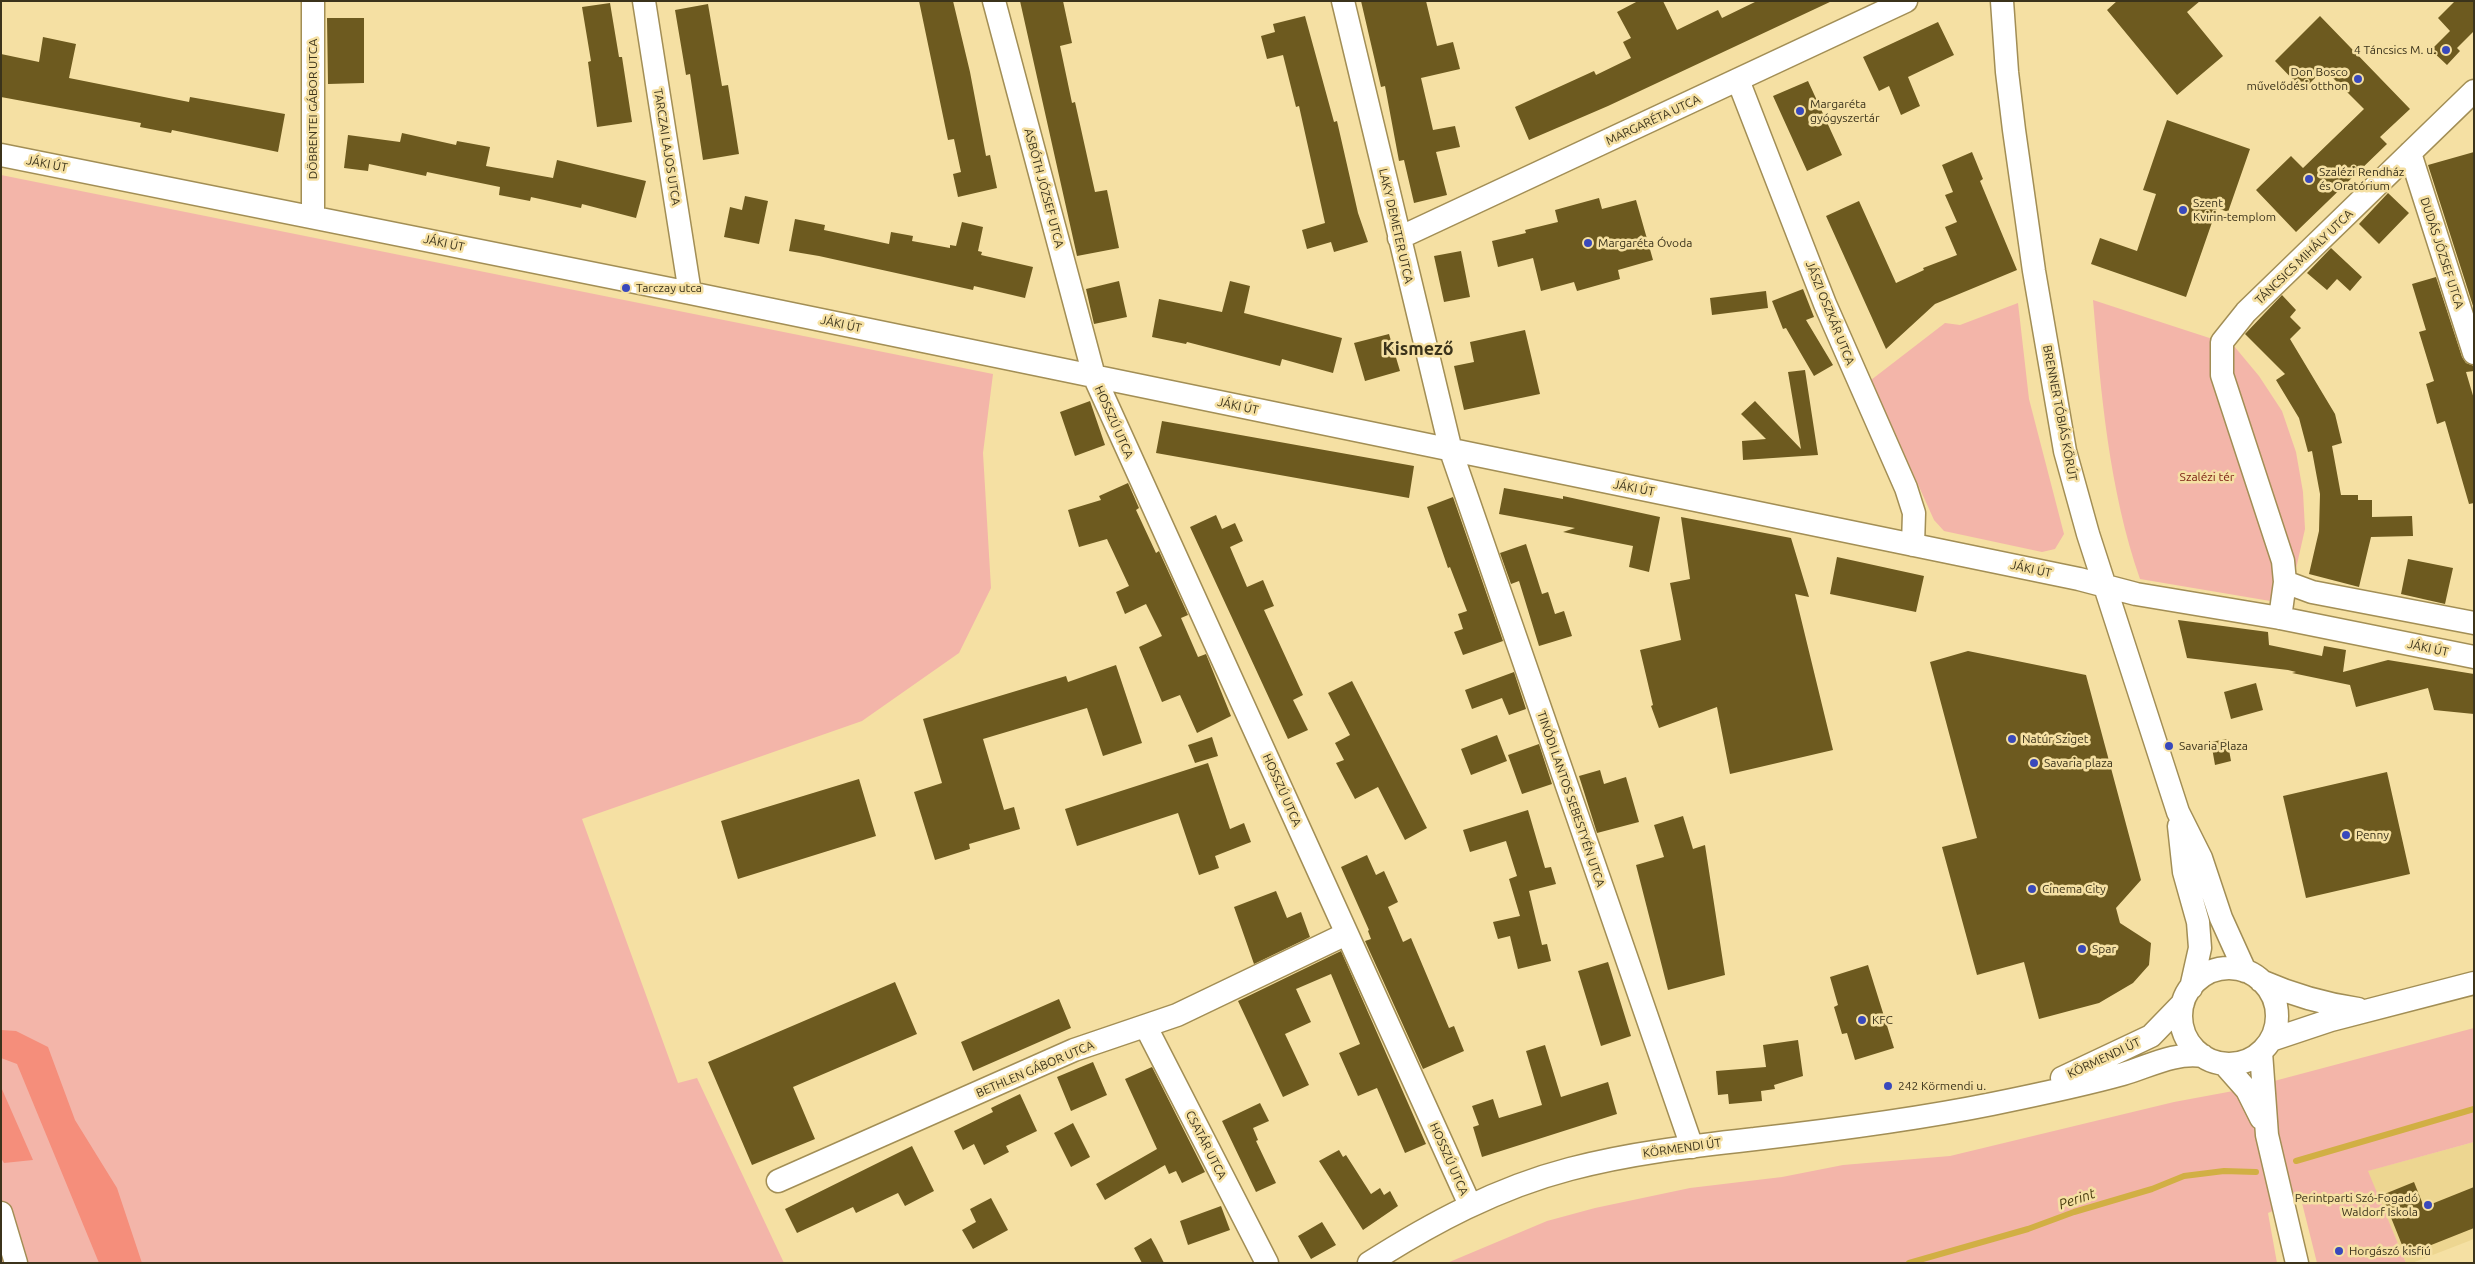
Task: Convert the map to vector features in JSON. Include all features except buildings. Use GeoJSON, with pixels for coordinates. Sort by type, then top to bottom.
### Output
{"type":"FeatureCollection","features":[{"type":"Feature","properties":{"kind":"street","name":"DÖBRENTEI GÁBOR UTCA"},"geometry":{"type":"LineString","coordinates":[[313,1],[313,216]]}},
{"type":"Feature","properties":{"kind":"street","name":"TARCZAI LAJOS UTCA"},"geometry":{"type":"LineString","coordinates":[[644,1],[690,293]]}},
{"type":"Feature","properties":{"kind":"street","name":"ASBÓTH JÓZSEF UTCA"},"geometry":{"type":"LineString","coordinates":[[994,1],[1094,376]]}},
{"type":"Feature","properties":{"kind":"street","name":"LAKY DEMETER UTCA"},"geometry":{"type":"LineString","coordinates":[[1343,1],[1451,451]]}},
{"type":"Feature","properties":{"kind":"street","name":"MARGARÉTA UTCA"},"geometry":{"type":"LineString","coordinates":[[1399,238],[1906,1]]}},
{"type":"Feature","properties":{"kind":"street","name":"BRENNER TÓBIÁS KÖRÚT"},"geometry":{"type":"LineString","coordinates":[[2002,1],[2006,72],[2014,130],[2047,350],[2066,451],[2104,586],[2178,812],[2201,858],[2221,918],[2253,976]]}},
{"type":"Feature","properties":{"kind":"street","name":"JÁSZI OSZKÁR UTCA"},"geometry":{"type":"LineString","coordinates":[[1738,80],[1825,304],[1906,488],[1914,513],[1913,545]]}},
{"type":"Feature","properties":{"kind":"street","name":"TÁNCSICS MIHÁLY UTCA"},"geometry":{"type":"LineString","coordinates":[[2285,582],[2283,561],[2222,375],[2222,342],[2246,312],[2474,91]]}},
{"type":"Feature","properties":{"kind":"street","name":"DUDÁS JÓZSEF UTCA"},"geometry":{"type":"LineString","coordinates":[[2410,153],[2474,353]]}},
{"type":"Feature","properties":{"kind":"street","name":"JÁKI ÚT"},"geometry":{"type":"LineString","coordinates":[[1,155],[313,216],[1094,376],[2079,579],[2136,594],[2280,618],[2474,657]]}},
{"type":"Feature","properties":{"kind":"street","name":"HOSSZÚ UTCA"},"geometry":{"type":"LineString","coordinates":[[1094,376],[1470,1205]]}},
{"type":"Feature","properties":{"kind":"street","name":"TINÓDI LANTOS SEBESTYÉN UTCA"},"geometry":{"type":"LineString","coordinates":[[1451,451],[1692,1147]]}},
{"type":"Feature","properties":{"kind":"street"},"geometry":{"type":"LineString","coordinates":[[2280,618],[2285,582],[2312,592],[2474,623]]}},
{"type":"Feature","properties":{"kind":"street","name":"BRENNER TÓBIÁS KÖRÚT"},"geometry":{"type":"LineString","coordinates":[[2178,812],[2184,872],[2198,922],[2200,948],[2187,996]]}},
{"type":"Feature","properties":{"kind":"street","name":"BETHLEN GÁBOR UTCA"},"geometry":{"type":"LineString","coordinates":[[778,1181],[1074,1050],[1177,1015],[1346,934]]}},
{"type":"Feature","properties":{"kind":"street"},"geometry":{"type":"LineString","coordinates":[[2368,1011],[2329,1005],[2298,996],[2237,969],[2218,970],[2201,977],[2187,996],[2182,1019],[2189,1043],[2203,1056],[2224,1064],[2244,1062],[2266,1046],[2332,1020],[2368,1011],[2474,983]]}},
{"type":"Feature","properties":{"kind":"street"},"geometry":{"type":"LineString","coordinates":[[2253,976],[2272,996],[2276,1007],[2277,1020],[2266,1046],[2261,1110],[2298,1263]]}},
{"type":"Feature","properties":{"kind":"street","name":"KÖRMENDI ÚT"},"geometry":{"type":"LineString","coordinates":[[2015,1099],[2151,1036],[2187,996]]}},
{"type":"Feature","properties":{"kind":"street","name":"CSATÁR UTCA"},"geometry":{"type":"LineString","coordinates":[[1146,1027],[1267,1263]]}},
{"type":"Feature","properties":{"kind":"street","name":"KÖRMENDI ÚT"},"geometry":{"type":"LineString","coordinates":[[1370,1263],[1417,1233],[1470,1205],[1520,1185],[1569,1169],[1614,1159],[1692,1147],[1923,1117],[2015,1099],[2125,1073],[2165,1059],[2190,1054],[2203,1056]]}},
{"type":"Feature","properties":{"kind":"street"},"geometry":{"type":"LineString","coordinates":[[2224,1064],[2247,1090],[2261,1110]]}},
{"type":"Feature","properties":{"kind":"street"},"geometry":{"type":"LineString","coordinates":[[1,1213],[16,1263]]}},
{"type":"Feature","properties":{"kind":"shaded area"},"geometry":{"type":"Polygon","coordinates":[[[1,1030],[16,1031],[48,1047],[75,1120],[117,1188],[142,1263],[99,1263],[17,1064],[1,1058],[1,1030]]]}},
{"type":"Feature","properties":{"kind":"shaded area"},"geometry":{"type":"Polygon","coordinates":[[[1,1087],[33,1160],[4,1163],[1,1158],[1,1087]]]}},
{"type":"Feature","properties":{"kind":"shaded area","name":"Perintparti Szó-Fogadó Waldorf Iskola"},"geometry":{"type":"Polygon","coordinates":[[[2474,1142],[2474,1239],[2412,1263],[2406,1263],[2367,1171],[2474,1142]]]}},
{"type":"Feature","properties":{"kind":"green space"},"geometry":{"type":"Polygon","coordinates":[[[1,175],[993,374],[983,453],[991,588],[959,653],[862,721],[582,819],[678,1083],[697,1078],[784,1263],[1,1263],[1,175]]]}},
{"type":"Feature","properties":{"kind":"green space","name":"Szalézi tér"},"geometry":{"type":"Polygon","coordinates":[[[2093,300],[2234,346],[2259,376],[2282,411],[2296,452],[2303,492],[2305,529],[2288,604],[2140,579],[2121,511],[2108,441],[2099,371],[2093,300]]]}},
{"type":"Feature","properties":{"kind":"green space"},"geometry":{"type":"Polygon","coordinates":[[[2018,303],[2029,399],[2064,534],[2055,549],[2042,552],[1944,531],[1934,520],[1871,380],[1945,323],[1960,325],[2018,303]]]}},
{"type":"Feature","properties":{"kind":"green space"},"geometry":{"type":"Polygon","coordinates":[[[2474,1028],[2474,1142],[2368,1171],[2406,1263],[2317,1263],[2301,1199],[2268,1213],[2277,1263],[1447,1263],[1547,1221],[1595,1208],[1690,1188],[1782,1177],[1843,1165],[1950,1156],[2174,1102],[2244,1089],[2474,1028]]]}},
{"type":"Feature","properties":{"kind":"waterway","name":"Perint"},"geometry":{"type":"LineString","coordinates":[[2296,1161],[2474,1109]]}},
{"type":"Feature","properties":{"kind":"waterway","name":"Perint"},"geometry":{"type":"LineString","coordinates":[[1909,1263],[2028,1229],[2074,1212],[2152,1189],[2184,1176],[2224,1171],[2256,1172]]}},
{"type":"Feature","properties":{"kind":"place","name":"4 Táncsics M. u."},"geometry":{"type":"Point","coordinates":[2446,50]}},
{"type":"Feature","properties":{"kind":"place","name":"Don Bosco művelődési otthon"},"geometry":{"type":"Point","coordinates":[2358,79]}},
{"type":"Feature","properties":{"kind":"place","name":"Margaréta gyógyszertár"},"geometry":{"type":"Point","coordinates":[1800,111]}},
{"type":"Feature","properties":{"kind":"place","name":"Szalézi Rendház és Oratórium"},"geometry":{"type":"Point","coordinates":[2309,179]}},
{"type":"Feature","properties":{"kind":"place","name":"Szent Kvirin-templom"},"geometry":{"type":"Point","coordinates":[2183,210]}},
{"type":"Feature","properties":{"kind":"place","name":"Margaréta Óvoda"},"geometry":{"type":"Point","coordinates":[1588,243]}},
{"type":"Feature","properties":{"kind":"place","name":"Tarczay utca"},"geometry":{"type":"Point","coordinates":[626,288]}},
{"type":"Feature","properties":{"kind":"place","name":"Natúr Sziget"},"geometry":{"type":"Point","coordinates":[2012,739]}},
{"type":"Feature","properties":{"kind":"place","name":"Savaria Plaza"},"geometry":{"type":"Point","coordinates":[2169,746]}},
{"type":"Feature","properties":{"kind":"place","name":"Savaria plaza"},"geometry":{"type":"Point","coordinates":[2034,763]}},
{"type":"Feature","properties":{"kind":"place","name":"Penny"},"geometry":{"type":"Point","coordinates":[2346,835]}},
{"type":"Feature","properties":{"kind":"place","name":"Cinema City"},"geometry":{"type":"Point","coordinates":[2032,889]}},
{"type":"Feature","properties":{"kind":"place","name":"Spar"},"geometry":{"type":"Point","coordinates":[2082,949]}},
{"type":"Feature","properties":{"kind":"place","name":"KFC"},"geometry":{"type":"Point","coordinates":[1862,1020]}},
{"type":"Feature","properties":{"kind":"place","name":"242 Körmendi u."},"geometry":{"type":"Point","coordinates":[1888,1086]}},
{"type":"Feature","properties":{"kind":"place","name":"Perintparti Szó-Fogadó Waldorf Iskola"},"geometry":{"type":"Point","coordinates":[2428,1205]}},
{"type":"Feature","properties":{"kind":"place","name":"Horgászó kisfiú"},"geometry":{"type":"Point","coordinates":[2339,1251]}},
{"type":"Feature","properties":{"kind":"district","name":"Kismező"},"geometry":{"type":"Point","coordinates":[1418,349]}}]}
